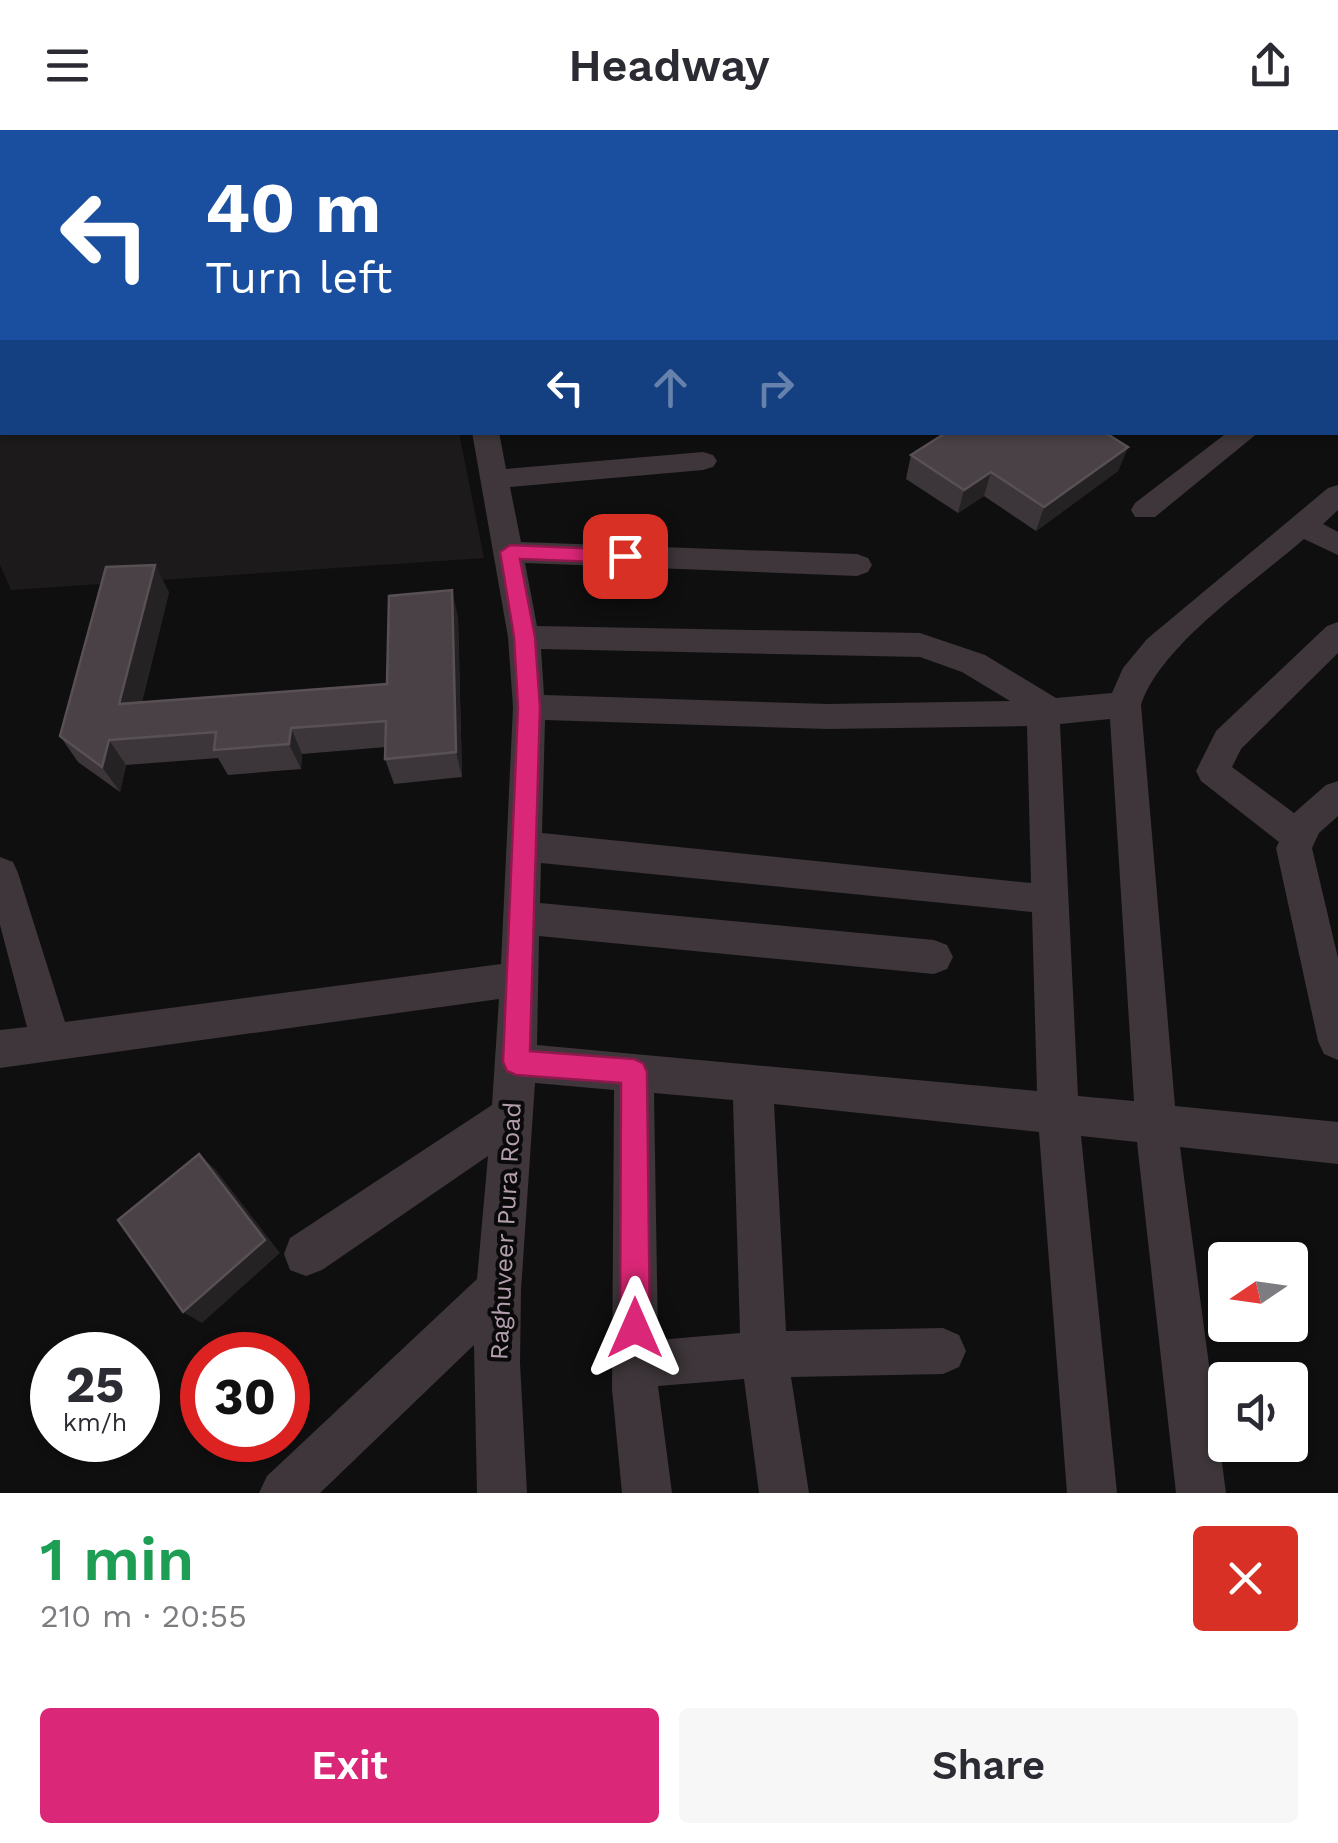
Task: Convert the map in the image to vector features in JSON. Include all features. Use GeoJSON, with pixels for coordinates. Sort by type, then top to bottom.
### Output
{"type":"FeatureCollection","features":[{"type":"Feature","properties":{"kind":"street","name":"Raghuveer Pura Road"},"geometry":{"type":"LineString","coordinates":[[486,435],[524,637],[529,707],[516,1062],[499,1290],[497,1363],[502,1493]]}},
{"type":"Feature","properties":{"kind":"street"},"geometry":{"type":"LineString","coordinates":[[1145,510],[1242,435]]}},
{"type":"Feature","properties":{"kind":"street"},"geometry":{"type":"LineString","coordinates":[[496,479],[702,461]]}},
{"type":"Feature","properties":{"kind":"street"},"geometry":{"type":"LineString","coordinates":[[1200,1493],[1156,1123],[1126,705],[1134,678],[1158,647],[1338,495]]}},
{"type":"Feature","properties":{"kind":"street"},"geometry":{"type":"LineString","coordinates":[[1302,524],[1338,545]]}},
{"type":"Feature","properties":{"kind":"street"},"geometry":{"type":"LineString","coordinates":[[510,552],[857,565]]}},
{"type":"Feature","properties":{"kind":"street"},"geometry":{"type":"LineString","coordinates":[[1297,834],[1213,770],[1228,740],[1338,634]]}},
{"type":"Feature","properties":{"kind":"street"},"geometry":{"type":"LineString","coordinates":[[524,637],[920,645],[958,654],[994,671],[1048,713]]}},
{"type":"Feature","properties":{"kind":"street"},"geometry":{"type":"LineString","coordinates":[[529,707],[829,716],[1048,713],[1126,705]]}},
{"type":"Feature","properties":{"kind":"street"},"geometry":{"type":"LineString","coordinates":[[1048,713],[1058,1113],[1092,1493]]}},
{"type":"Feature","properties":{"kind":"street"},"geometry":{"type":"LineString","coordinates":[[1338,794],[1297,834],[1294,848],[1338,1041]]}},
{"type":"Feature","properties":{"kind":"street"},"geometry":{"type":"LineString","coordinates":[[523,846],[1027,898]]}},
{"type":"Feature","properties":{"kind":"street"},"geometry":{"type":"LineString","coordinates":[[0,873],[52,1042]]}},
{"type":"Feature","properties":{"kind":"street"},"geometry":{"type":"LineString","coordinates":[[520,918],[934,956]]}},
{"type":"Feature","properties":{"kind":"street"},"geometry":{"type":"LineString","coordinates":[[0,1049],[518,979]]}},
{"type":"Feature","properties":{"kind":"street"},"geometry":{"type":"LineString","coordinates":[[516,1062],[753,1082],[1338,1143]]}},
{"type":"Feature","properties":{"kind":"street"},"geometry":{"type":"LineString","coordinates":[[634,1072],[635,1365],[647,1493]]}},
{"type":"Feature","properties":{"kind":"street"},"geometry":{"type":"LineString","coordinates":[[753,1082],[764,1354],[784,1493]]}},
{"type":"Feature","properties":{"kind":"street"},"geometry":{"type":"LineString","coordinates":[[306,1254],[510,1117]]}},
{"type":"Feature","properties":{"kind":"street"},"geometry":{"type":"LineString","coordinates":[[284,1493],[499,1290]]}},
{"type":"Feature","properties":{"kind":"street"},"geometry":{"type":"LineString","coordinates":[[635,1365],[764,1354],[943,1351]]}},
{"type":"Feature","properties":{"kind":"shaded area"},"geometry":{"type":"Polygon","coordinates":[[[0,435],[459,435],[484,558],[11,590],[0,565],[0,435]]]}},
{"type":"Feature","properties":{"kind":"building"},"geometry":{"type":"Polygon","coordinates":[[[942,435],[1109,435],[1128,447],[1044,507],[991,472],[964,490],[911,455],[942,435]]]}},
{"type":"Feature","properties":{"kind":"building"},"geometry":{"type":"Polygon","coordinates":[[[155,565],[119,704],[387,684],[389,596],[452,590],[456,752],[385,759],[386,721],[291,728],[289,744],[214,750],[216,732],[109,740],[102,767],[60,736],[106,567],[155,565]]]}},
{"type":"Feature","properties":{"kind":"building"},"geometry":{"type":"Polygon","coordinates":[[[199,1154],[265,1240],[183,1312],[118,1220],[199,1154]]]}},
{"type":"Feature","properties":{"kind":"route"},"geometry":{"type":"LineString","coordinates":[[625,556],[510,552],[524,637],[529,707],[516,1062],[634,1072],[635,1328]]}}]}
